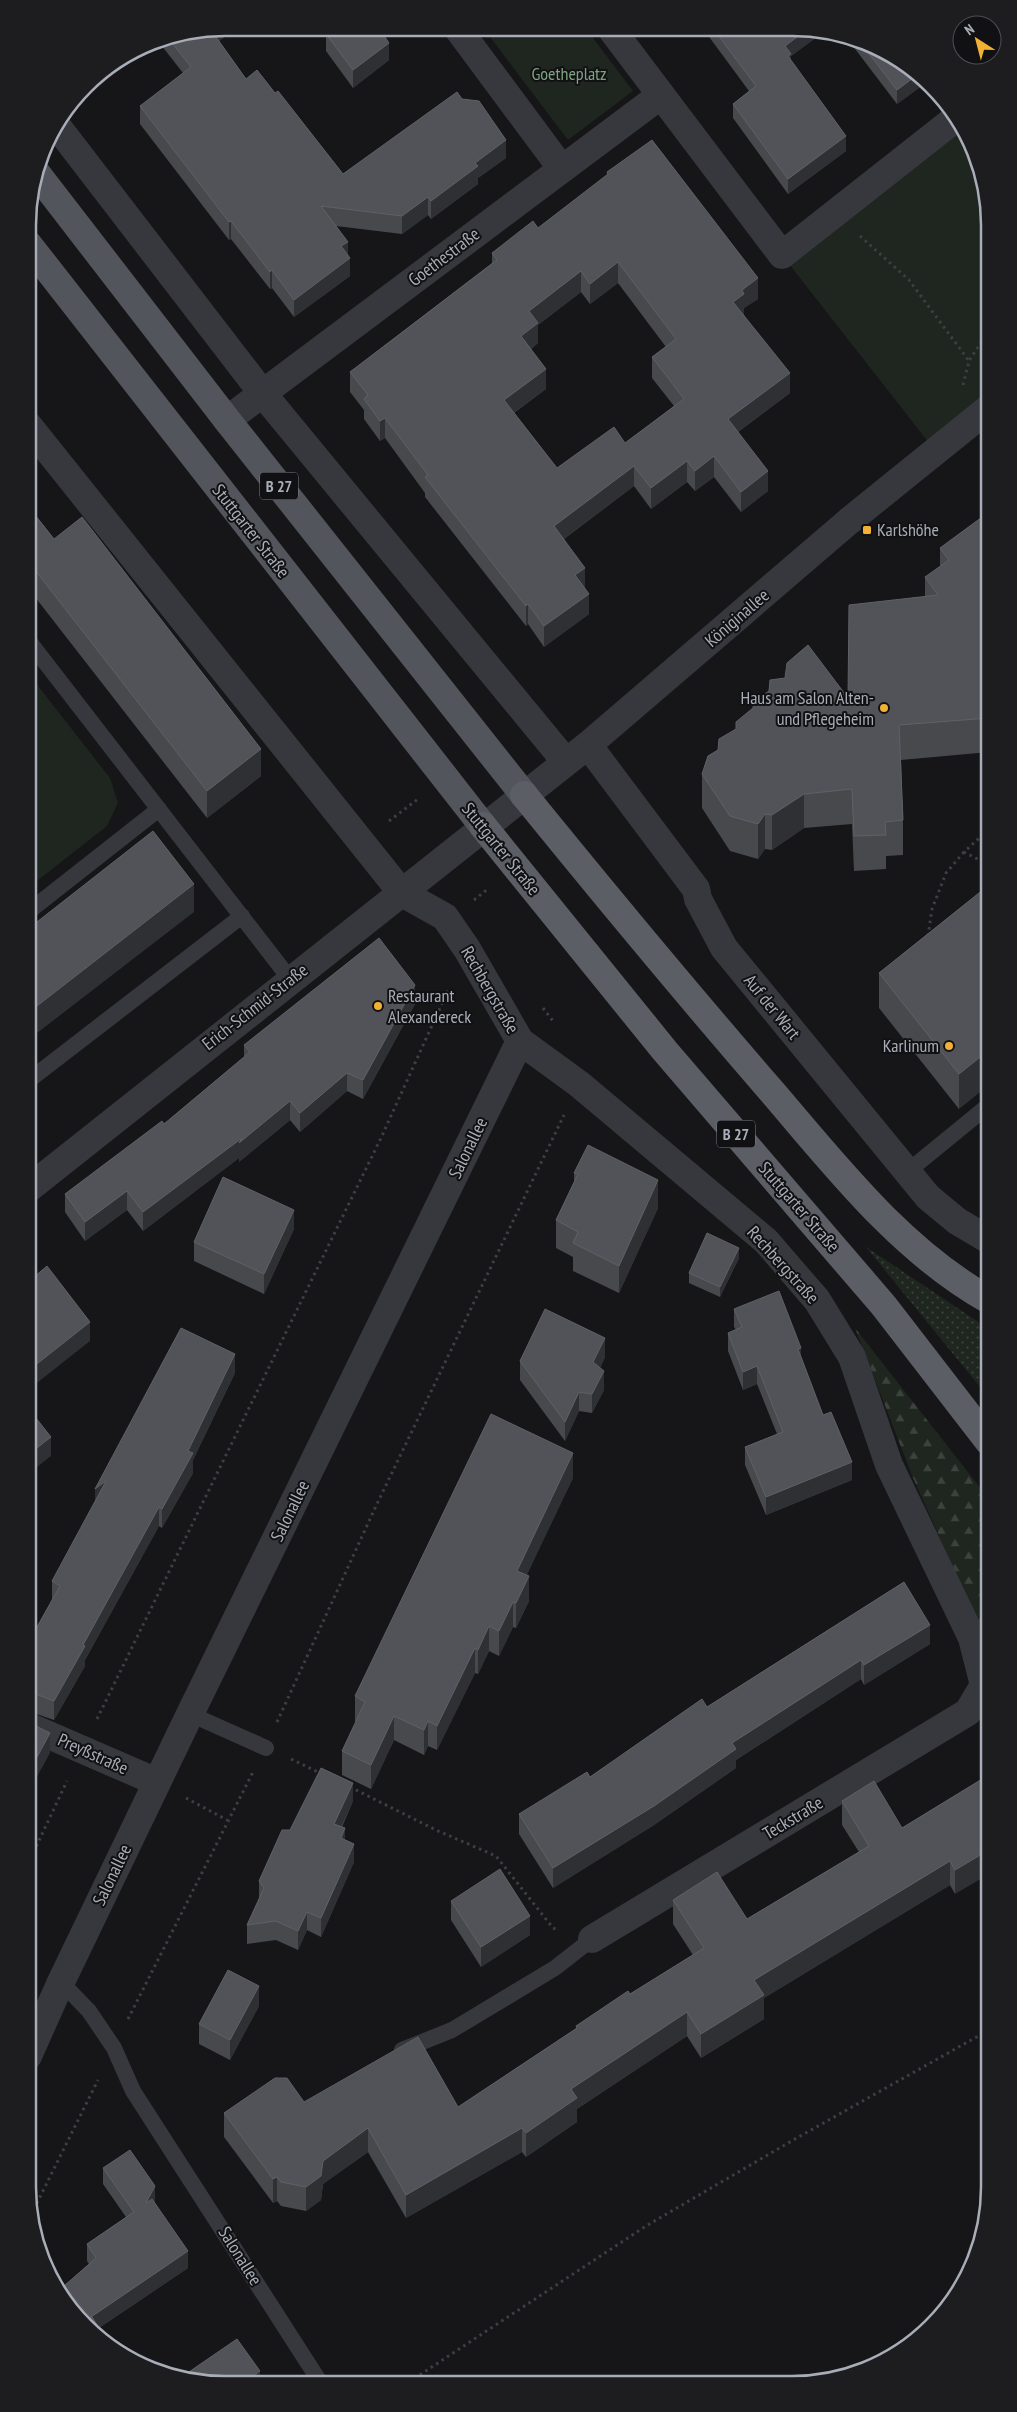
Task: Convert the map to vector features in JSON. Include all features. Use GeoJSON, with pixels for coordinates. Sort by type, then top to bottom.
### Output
{"type":"FeatureCollection","features":[{"type":"Feature","properties":{"kind":"highway","name":"B 27"},"geometry":{"type":"LineString","coordinates":[[524,795],[731,1044],[840,1171],[908,1241],[981,1295]]}},
{"type":"Feature","properties":{"kind":"highway","name":"Stuttgarter Straße"},"geometry":{"type":"LineString","coordinates":[[483,826],[665,1051],[884,1306],[981,1432]]}},
{"type":"Feature","properties":{"kind":"main road","name":"B 27"},"geometry":{"type":"LineString","coordinates":[[42,180],[227,420],[524,795]]}},
{"type":"Feature","properties":{"kind":"main road","name":"Stuttgarter Straße"},"geometry":{"type":"LineString","coordinates":[[36,254],[483,826]]}},
{"type":"Feature","properties":{"kind":"street"},"geometry":{"type":"LineString","coordinates":[[463,36],[562,169]]}},
{"type":"Feature","properties":{"kind":"street"},"geometry":{"type":"LineString","coordinates":[[616,36],[782,255],[950,122]]}},
{"type":"Feature","properties":{"kind":"street","name":"Goethestraße"},"geometry":{"type":"LineString","coordinates":[[227,420],[660,95]]}},
{"type":"Feature","properties":{"kind":"street"},"geometry":{"type":"LineString","coordinates":[[62,132],[262,394],[566,762]]}},
{"type":"Feature","properties":{"kind":"street","name":"Königinallee"},"geometry":{"type":"LineString","coordinates":[[483,826],[588,745],[849,521],[981,415]]}},
{"type":"Feature","properties":{"kind":"street"},"geometry":{"type":"LineString","coordinates":[[36,435],[402,893]]}},
{"type":"Feature","properties":{"kind":"street","name":"Auf der Wart"},"geometry":{"type":"LineString","coordinates":[[588,745],[696,888],[698,898],[724,948],[935,1203],[957,1221],[981,1235]]}},
{"type":"Feature","properties":{"kind":"street","name":"Erich-Schmid-Straße"},"geometry":{"type":"LineString","coordinates":[[36,1183],[290,979],[402,893],[483,826]]}},
{"type":"Feature","properties":{"kind":"street","name":"Rechbergstraße"},"geometry":{"type":"LineString","coordinates":[[402,893],[446,917],[467,949],[520,1041],[579,1084],[766,1241],[817,1300],[852,1357],[889,1465],[972,1638],[981,1669]]}},
{"type":"Feature","properties":{"kind":"street","name":"Salonallee"},"geometry":{"type":"LineString","coordinates":[[36,2038],[190,1714],[520,1041]]}},
{"type":"Feature","properties":{"kind":"street","name":"Teckstraße"},"geometry":{"type":"LineString","coordinates":[[592,1939],[968,1712],[981,1696]]}},
{"type":"Feature","properties":{"kind":"street","name":"Preyßstraße"},"geometry":{"type":"LineString","coordinates":[[36,1729],[157,1782]]}},
{"type":"Feature","properties":{"kind":"lane"},"geometry":{"type":"LineString","coordinates":[[36,650],[290,979]]}},
{"type":"Feature","properties":{"kind":"lane"},"geometry":{"type":"LineString","coordinates":[[36,906],[159,809]]}},
{"type":"Feature","properties":{"kind":"lane"},"geometry":{"type":"LineString","coordinates":[[36,1075],[242,916]]}},
{"type":"Feature","properties":{"kind":"lane"},"geometry":{"type":"LineString","coordinates":[[908,1172],[981,1112]]}},
{"type":"Feature","properties":{"kind":"lane"},"geometry":{"type":"LineString","coordinates":[[190,1714],[266,1748]]}},
{"type":"Feature","properties":{"kind":"lane"},"geometry":{"type":"LineString","coordinates":[[383,2057],[452,2030],[555,1968],[592,1939]]}},
{"type":"Feature","properties":{"kind":"lane","name":"Salonallee"},"geometry":{"type":"LineString","coordinates":[[61,1982],[89,2011],[114,2048],[133,2091],[316,2376]]}},
{"type":"Feature","properties":{"kind":"path"},"geometry":{"type":"LineString","coordinates":[[835,213],[909,280],[969,361]]}},
{"type":"Feature","properties":{"kind":"path"},"geometry":{"type":"LineString","coordinates":[[981,343],[969,361],[959,400],[981,415]]}},
{"type":"Feature","properties":{"kind":"path"},"geometry":{"type":"LineString","coordinates":[[928,938],[932,909],[946,873],[981,836]]}},
{"type":"Feature","properties":{"kind":"path"},"geometry":{"type":"LineString","coordinates":[[964,852],[981,861]]}},
{"type":"Feature","properties":{"kind":"path"},"geometry":{"type":"LineString","coordinates":[[36,1847],[380,1138],[467,949]]}},
{"type":"Feature","properties":{"kind":"path"},"geometry":{"type":"LineString","coordinates":[[543,1007],[555,1023]]}},
{"type":"Feature","properties":{"kind":"path"},"geometry":{"type":"LineString","coordinates":[[37,2202],[227,1820],[266,1748],[376,1506],[579,1084]]}},
{"type":"Feature","properties":{"kind":"path"},"geometry":{"type":"LineString","coordinates":[[266,1748],[327,1776]]}},
{"type":"Feature","properties":{"kind":"path"},"geometry":{"type":"LineString","coordinates":[[157,1782],[227,1820]]}},
{"type":"Feature","properties":{"kind":"path"},"geometry":{"type":"LineString","coordinates":[[345,1784],[436,1830],[496,1856],[553,1928],[592,1939]]}},
{"type":"Feature","properties":{"kind":"path"},"geometry":{"type":"LineString","coordinates":[[418,2376],[646,2226],[794,2139],[981,2034]]}},
{"type":"Feature","properties":{"kind":"green space","name":"Goetheplatz"},"geometry":{"type":"Polygon","coordinates":[[[489,36],[592,36],[633,91],[568,140],[489,36]]]}},
{"type":"Feature","properties":{"kind":"green space"},"geometry":{"type":"Polygon","coordinates":[[[956,132],[971,164],[979,200],[981,225],[981,415],[936,452],[782,255],[956,132]]]}},
{"type":"Feature","properties":{"kind":"green space"},"geometry":{"type":"Polygon","coordinates":[[[36,683],[110,778],[118,803],[107,826],[36,882],[36,683]]]}},
{"type":"Feature","properties":{"kind":"green space"},"geometry":{"type":"Polygon","coordinates":[[[866,1247],[981,1324],[981,1388],[866,1247]]]}},
{"type":"Feature","properties":{"kind":"green space"},"geometry":{"type":"Polygon","coordinates":[[[855,1328],[981,1489],[981,1629],[913,1478],[855,1328]]]}},
{"type":"Feature","properties":{"kind":"building"},"geometry":{"type":"Polygon","coordinates":[[[328,36],[384,36],[389,43],[353,70],[328,36]]]}},
{"type":"Feature","properties":{"kind":"building"},"geometry":{"type":"Polygon","coordinates":[[[719,36],[798,36],[785,46],[791,54],[788,56],[846,136],[788,179],[733,104],[756,86],[719,36]]]}},
{"type":"Feature","properties":{"kind":"building"},"geometry":{"type":"Polygon","coordinates":[[[216,37],[246,79],[257,70],[275,93],[278,91],[343,174],[457,92],[462,99],[479,101],[506,140],[475,163],[478,166],[431,201],[428,197],[402,216],[321,206],[348,242],[341,246],[350,258],[294,300],[272,270],[270,272],[231,221],[229,222],[140,106],[191,67],[173,44],[216,37]]]}},
{"type":"Feature","properties":{"kind":"building"},"geometry":{"type":"Polygon","coordinates":[[[869,53],[897,68],[912,79],[897,90],[869,53]]]}},
{"type":"Feature","properties":{"kind":"building"},"geometry":{"type":"Polygon","coordinates":[[[652,140],[758,278],[742,290],[744,294],[733,302],[790,373],[728,419],[768,471],[741,492],[714,456],[695,471],[687,461],[651,488],[634,466],[554,526],[585,568],[575,575],[589,594],[544,626],[528,604],[526,606],[425,477],[428,475],[385,418],[380,421],[364,399],[368,395],[350,372],[497,260],[492,253],[533,221],[538,228],[608,174],[607,172],[652,140]],[[618,262],[590,284],[581,271],[529,311],[538,323],[521,336],[546,369],[504,400],[557,468],[614,427],[625,443],[684,399],[652,357],[676,339],[618,262]]]}},
{"type":"Feature","properties":{"kind":"building"},"geometry":{"type":"Polygon","coordinates":[[[36,516],[54,539],[82,517],[261,749],[207,791],[36,571],[36,516]]]}},
{"type":"Feature","properties":{"kind":"building","name":"Haus am Salon Alten- und Pflegeheim"},"geometry":{"type":"Polygon","coordinates":[[[981,518],[981,719],[899,725],[903,820],[885,822],[886,835],[854,836],[852,789],[804,794],[772,815],[765,814],[758,824],[730,816],[702,774],[708,756],[718,750],[719,739],[736,729],[736,722],[753,708],[754,702],[769,691],[770,680],[785,678],[787,663],[808,645],[848,698],[849,605],[938,595],[925,577],[949,560],[940,548],[981,518]]]}},
{"type":"Feature","properties":{"kind":"building"},"geometry":{"type":"Polygon","coordinates":[[[153,831],[194,884],[36,1007],[36,923],[153,831]]]}},
{"type":"Feature","properties":{"kind":"building","name":"Karlinum"},"geometry":{"type":"Polygon","coordinates":[[[981,891],[981,1056],[959,1074],[879,973],[981,891]]]}},
{"type":"Feature","properties":{"kind":"building"},"geometry":{"type":"Polygon","coordinates":[[[379,938],[415,985],[363,1080],[347,1073],[300,1113],[290,1101],[239,1143],[242,1138],[143,1212],[127,1191],[85,1222],[65,1194],[162,1121],[164,1124],[250,1052],[244,1045],[379,938]]]}},
{"type":"Feature","properties":{"kind":"building"},"geometry":{"type":"Polygon","coordinates":[[[588,1145],[658,1180],[619,1266],[573,1243],[578,1232],[556,1220],[578,1174],[574,1173],[588,1145]]]}},
{"type":"Feature","properties":{"kind":"building"},"geometry":{"type":"Polygon","coordinates":[[[223,1177],[294,1210],[264,1274],[194,1242],[223,1177]]]}},
{"type":"Feature","properties":{"kind":"building"},"geometry":{"type":"Polygon","coordinates":[[[707,1233],[739,1248],[720,1287],[689,1273],[707,1233]]]}},
{"type":"Feature","properties":{"kind":"building"},"geometry":{"type":"Polygon","coordinates":[[[47,1266],[90,1322],[36,1365],[36,1275],[47,1266]]]}},
{"type":"Feature","properties":{"kind":"building"},"geometry":{"type":"Polygon","coordinates":[[[779,1291],[801,1348],[798,1349],[823,1415],[831,1412],[852,1462],[766,1497],[745,1447],[783,1432],[757,1366],[743,1372],[728,1333],[742,1327],[734,1309],[779,1291]]]}},
{"type":"Feature","properties":{"kind":"building"},"geometry":{"type":"Polygon","coordinates":[[[545,1309],[605,1338],[593,1362],[604,1371],[592,1394],[579,1392],[565,1422],[520,1361],[545,1309]]]}},
{"type":"Feature","properties":{"kind":"building"},"geometry":{"type":"Polygon","coordinates":[[[181,1328],[235,1354],[188,1451],[193,1453],[162,1509],[159,1507],[54,1701],[36,1694],[36,1629],[60,1586],[52,1581],[106,1481],[95,1489],[181,1328]]]}},
{"type":"Feature","properties":{"kind":"building"},"geometry":{"type":"Polygon","coordinates":[[[491,1414],[573,1453],[517,1571],[529,1576],[516,1603],[513,1602],[499,1631],[489,1626],[478,1650],[475,1648],[437,1726],[428,1721],[424,1730],[394,1716],[371,1765],[342,1751],[365,1702],[355,1696],[491,1414]]]}},
{"type":"Feature","properties":{"kind":"building"},"geometry":{"type":"Polygon","coordinates":[[[36,1418],[51,1437],[36,1449],[36,1418]]]}},
{"type":"Feature","properties":{"kind":"building"},"geometry":{"type":"Polygon","coordinates":[[[904,1582],[930,1625],[864,1665],[861,1660],[732,1743],[736,1749],[654,1806],[553,1868],[519,1814],[587,1772],[590,1777],[702,1699],[707,1707],[904,1582]]]}},
{"type":"Feature","properties":{"kind":"building"},"geometry":{"type":"Polygon","coordinates":[[[36,1726],[50,1733],[36,1759],[36,1726]]]}},
{"type":"Feature","properties":{"kind":"building"},"geometry":{"type":"Polygon","coordinates":[[[321,1768],[353,1783],[334,1824],[345,1828],[341,1838],[354,1844],[321,1918],[307,1912],[298,1931],[276,1921],[247,1925],[264,1888],[259,1881],[282,1830],[290,1830],[321,1768]]]}},
{"type":"Feature","properties":{"kind":"building"},"geometry":{"type":"Polygon","coordinates":[[[981,1780],[981,1855],[955,1870],[950,1861],[754,1980],[764,1995],[701,2034],[687,2012],[571,2089],[577,2098],[526,2133],[522,2128],[406,2195],[368,2128],[323,2161],[321,2176],[306,2187],[281,2182],[277,2177],[273,2179],[224,2113],[275,2078],[287,2078],[304,2102],[418,2037],[458,2107],[577,2028],[576,2026],[628,1991],[630,1994],[704,1948],[673,1900],[717,1872],[747,1919],[869,1846],[842,1801],[874,1781],[902,1828],[981,1780]]]}},
{"type":"Feature","properties":{"kind":"building"},"geometry":{"type":"Polygon","coordinates":[[[500,1869],[530,1916],[481,1947],[451,1901],[500,1869]]]}},
{"type":"Feature","properties":{"kind":"building"},"geometry":{"type":"Polygon","coordinates":[[[228,1970],[259,1986],[230,2040],[199,2024],[228,1970]]]}},
{"type":"Feature","properties":{"kind":"building"},"geometry":{"type":"Polygon","coordinates":[[[130,2150],[155,2186],[146,2203],[152,2199],[188,2251],[91,2317],[64,2286],[96,2258],[87,2244],[134,2212],[103,2168],[130,2150]]]}},
{"type":"Feature","properties":{"kind":"building"},"geometry":{"type":"Polygon","coordinates":[[[237,2339],[260,2371],[253,2376],[225,2376],[189,2372],[237,2339]]]}},
{"type":"Feature","properties":{"kind":"place","name":"Karlshöhe"},"geometry":{"type":"Point","coordinates":[867,530]}},
{"type":"Feature","properties":{"kind":"place","name":"Haus am Salon Alten- und Pflegeheim"},"geometry":{"type":"Point","coordinates":[884,708]}},
{"type":"Feature","properties":{"kind":"place","name":"Restaurant Alexandereck"},"geometry":{"type":"Point","coordinates":[378,1006]}},
{"type":"Feature","properties":{"kind":"place","name":"Karlinum"},"geometry":{"type":"Point","coordinates":[949,1046]}}]}
